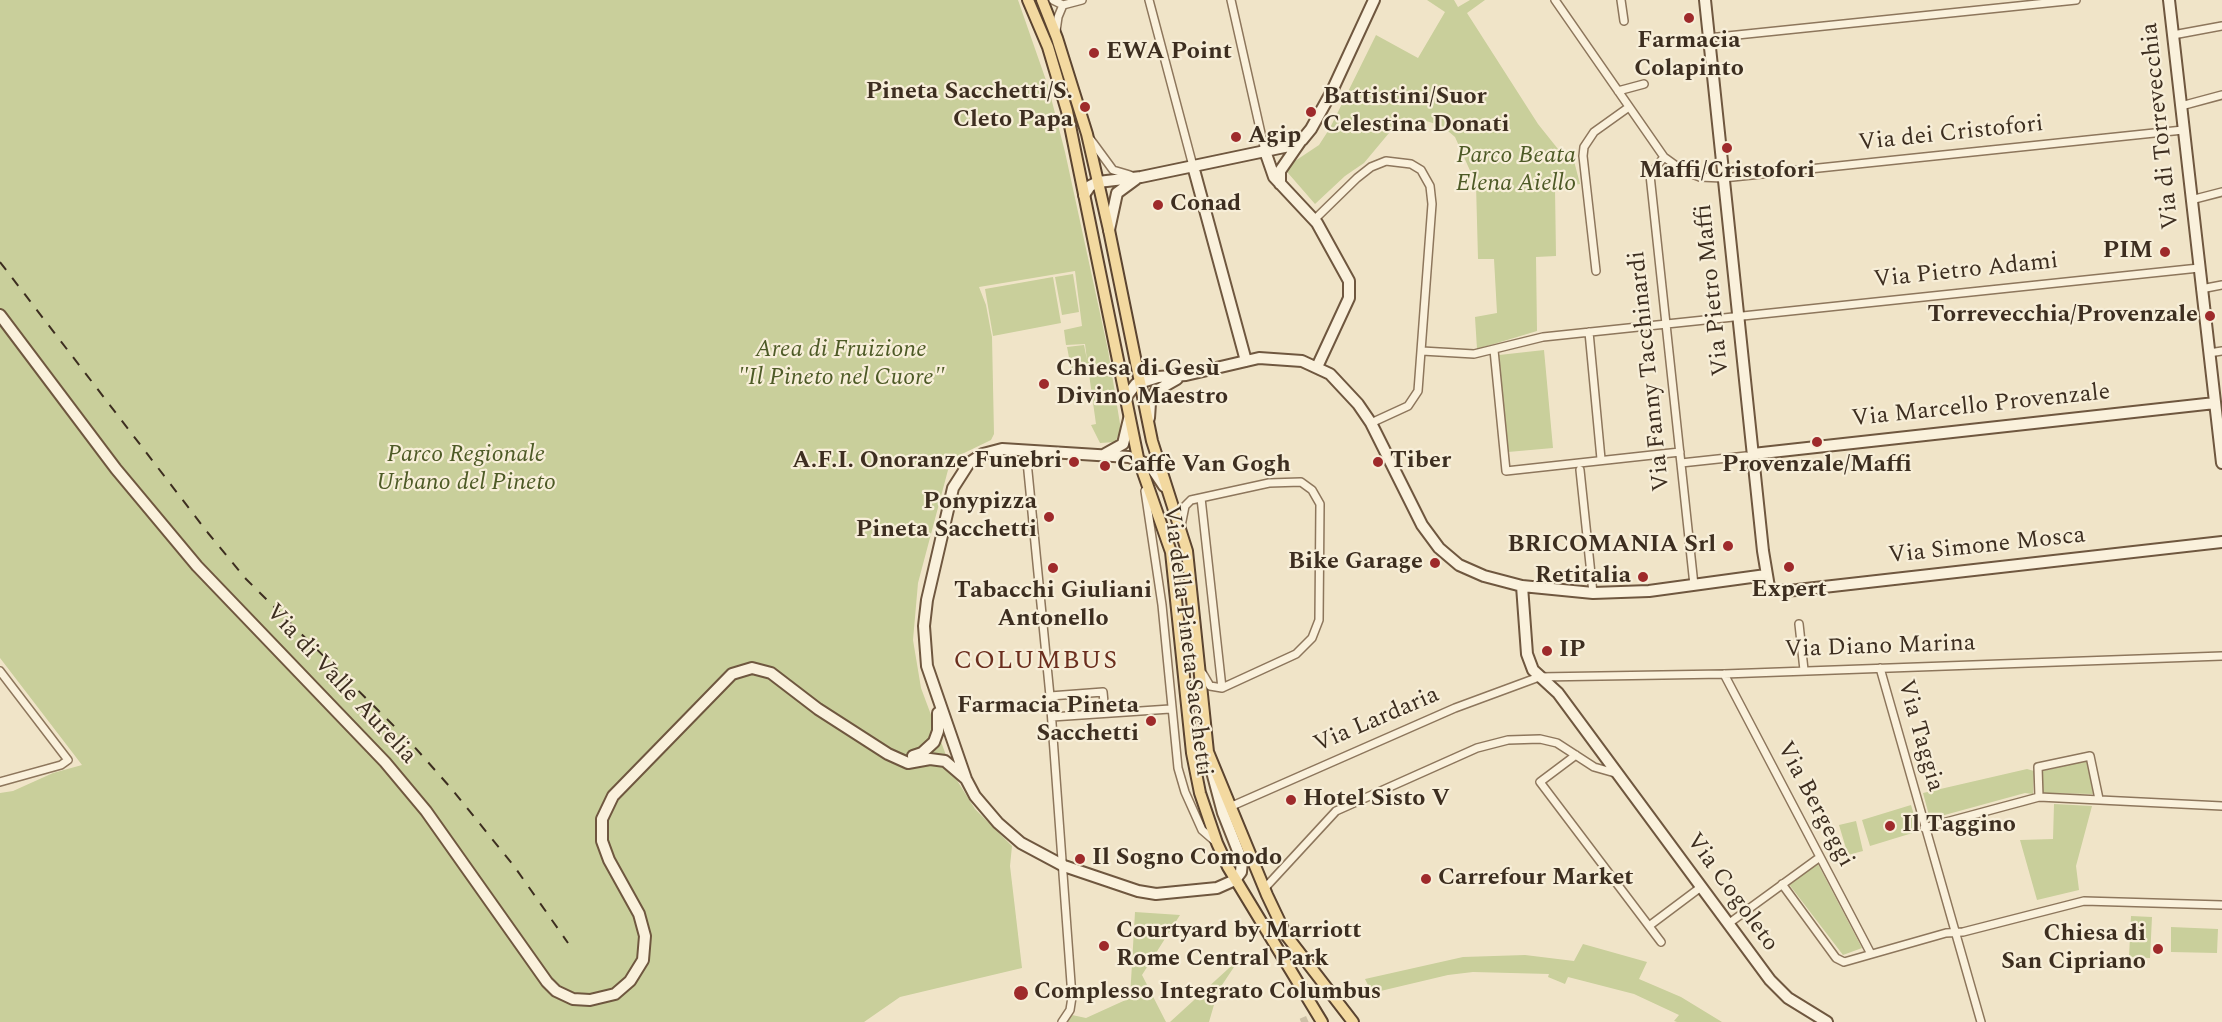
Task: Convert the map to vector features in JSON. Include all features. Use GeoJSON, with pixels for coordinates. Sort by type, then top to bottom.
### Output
{"type":"FeatureCollection","features":[{"type":"Feature","properties":{"kind":"main road","name":"Via della Pineta Sacchetti"},"geometry":{"type":"LineString","coordinates":[[1028,0],[1048,47],[1062,95],[1138,458],[1162,521],[1173,561],[1192,753],[1200,794],[1216,843],[1235,880],[1322,1022]]}},
{"type":"Feature","properties":{"kind":"main road","name":"Via della Pineta Sacchetti"},"geometry":{"type":"LineString","coordinates":[[1042,0],[1057,38],[1087,134],[1109,230],[1149,430],[1181,526],[1189,559],[1208,752],[1264,889],[1291,944],[1353,1022]]}},
{"type":"Feature","properties":{"kind":"street"},"geometry":{"type":"LineString","coordinates":[[1053,0],[1063,5],[1082,0]]}},
{"type":"Feature","properties":{"kind":"street"},"geometry":{"type":"LineString","coordinates":[[1149,0],[1246,361]]}},
{"type":"Feature","properties":{"kind":"street"},"geometry":{"type":"LineString","coordinates":[[1232,0],[1265,151],[1273,175],[1314,220],[1349,281],[1348,298],[1317,367]]}},
{"type":"Feature","properties":{"kind":"street"},"geometry":{"type":"LineString","coordinates":[[1280,184],[1280,171],[1311,129],[1331,93],[1374,0]]}},
{"type":"Feature","properties":{"kind":"street"},"geometry":{"type":"LineString","coordinates":[[1555,0],[1664,157]]}},
{"type":"Feature","properties":{"kind":"street"},"geometry":{"type":"LineString","coordinates":[[1621,0],[1624,21]]}},
{"type":"Feature","properties":{"kind":"street","name":"Via Pietro Maffi"},"geometry":{"type":"LineString","coordinates":[[1705,0],[1738,316],[1749,455],[1766,575]]}},
{"type":"Feature","properties":{"kind":"street"},"geometry":{"type":"LineString","coordinates":[[1985,0],[1987,9]]}},
{"type":"Feature","properties":{"kind":"street"},"geometry":{"type":"LineString","coordinates":[[1708,38],[2076,0]]}},
{"type":"Feature","properties":{"kind":"street","name":"Via di Torrevecchia"},"geometry":{"type":"LineString","coordinates":[[2169,0],[2201,289],[2215,403],[2219,415],[2222,463]]}},
{"type":"Feature","properties":{"kind":"street"},"geometry":{"type":"LineString","coordinates":[[1057,38],[1058,17],[1063,5]]}},
{"type":"Feature","properties":{"kind":"street"},"geometry":{"type":"LineString","coordinates":[[2173,35],[2222,26]]}},
{"type":"Feature","properties":{"kind":"street"},"geometry":{"type":"LineString","coordinates":[[1618,91],[1644,84]]}},
{"type":"Feature","properties":{"kind":"street"},"geometry":{"type":"LineString","coordinates":[[2181,106],[2222,94]]}},
{"type":"Feature","properties":{"kind":"street"},"geometry":{"type":"LineString","coordinates":[[1596,271],[1583,156],[1584,147],[1594,132],[1629,107]]}},
{"type":"Feature","properties":{"kind":"street","name":"Via dei Cristofori"},"geometry":{"type":"LineString","coordinates":[[1664,157],[1687,172],[1706,178],[1723,178],[2183,130]]}},
{"type":"Feature","properties":{"kind":"street"},"geometry":{"type":"LineString","coordinates":[[1087,134],[1115,171],[1141,177]]}},
{"type":"Feature","properties":{"kind":"street"},"geometry":{"type":"LineString","coordinates":[[1084,195],[1090,186],[1098,182],[1141,177],[1265,151],[1302,140]]}},
{"type":"Feature","properties":{"kind":"street","name":"Via Fanny Tacchinardi"},"geometry":{"type":"LineString","coordinates":[[1664,157],[1650,175],[1694,585]]}},
{"type":"Feature","properties":{"kind":"street"},"geometry":{"type":"LineString","coordinates":[[1314,220],[1357,178],[1376,164],[1392,160],[1417,167],[1424,174],[1430,186],[1432,204],[1420,383],[1415,398],[1403,409],[1371,423]]}},
{"type":"Feature","properties":{"kind":"street","name":"Via della Pineta Sacchetti"},"geometry":{"type":"LineString","coordinates":[[1109,230],[1117,193],[1124,185],[1141,177]]}},
{"type":"Feature","properties":{"kind":"street"},"geometry":{"type":"LineString","coordinates":[[2192,200],[2222,192]]}},
{"type":"Feature","properties":{"kind":"street","name":"Via Pietro Adami"},"geometry":{"type":"LineString","coordinates":[[1422,351],[1468,354],[1494,350],[1537,338],[2199,268]]}},
{"type":"Feature","properties":{"kind":"street"},"geometry":{"type":"LineString","coordinates":[[2201,289],[2222,285]]}},
{"type":"Feature","properties":{"kind":"street","name":"Via di Valle Aurelia"},"geometry":{"type":"LineString","coordinates":[[0,315],[116,469],[197,566],[385,762],[419,803],[517,941],[556,990],[573,999],[590,1000],[615,994],[630,981],[644,960],[645,936],[639,914],[609,860],[602,841],[602,819],[613,796],[726,678],[746,668],[771,673],[827,716],[895,757]]}},
{"type":"Feature","properties":{"kind":"street"},"geometry":{"type":"LineString","coordinates":[[1589,332],[1601,459]]}},
{"type":"Feature","properties":{"kind":"street"},"geometry":{"type":"LineString","coordinates":[[1494,350],[1506,471],[1680,452]]}},
{"type":"Feature","properties":{"kind":"street"},"geometry":{"type":"LineString","coordinates":[[2210,353],[2222,351]]}},
{"type":"Feature","properties":{"kind":"street"},"geometry":{"type":"LineString","coordinates":[[1126,397],[1139,382],[1158,377],[1186,375],[1246,361],[1281,358],[1302,361],[1317,367],[1342,386],[1371,423],[1422,525],[1451,560],[1470,571],[1522,585],[1593,593],[1649,591],[1766,575]]}},
{"type":"Feature","properties":{"kind":"street"},"geometry":{"type":"LineString","coordinates":[[1149,430],[1153,395],[1161,386],[1186,375]]}},
{"type":"Feature","properties":{"kind":"street","name":"Via Marcello Provenzale"},"geometry":{"type":"LineString","coordinates":[[1749,455],[2215,403]]}},
{"type":"Feature","properties":{"kind":"street"},"geometry":{"type":"LineString","coordinates":[[1102,456],[1123,444],[1130,417]]}},
{"type":"Feature","properties":{"kind":"street"},"geometry":{"type":"LineString","coordinates":[[1138,458],[998,450],[979,456],[964,468],[953,488],[924,619],[927,666],[938,704],[966,780],[986,810],[1003,829],[1027,848],[1064,866],[1138,891],[1156,894],[1217,888],[1235,880]]}},
{"type":"Feature","properties":{"kind":"street"},"geometry":{"type":"LineString","coordinates":[[1026,451],[1064,866],[1063,896],[1072,997],[1070,1010],[1062,1022]]}},
{"type":"Feature","properties":{"kind":"street"},"geometry":{"type":"LineString","coordinates":[[1681,463],[1749,455]]}},
{"type":"Feature","properties":{"kind":"street","name":"Via della Pineta Sacchetti"},"geometry":{"type":"LineString","coordinates":[[1138,458],[1152,468],[1170,493]]}},
{"type":"Feature","properties":{"kind":"street","name":"Via della Pineta Sacchetti"},"geometry":{"type":"LineString","coordinates":[[1141,470],[1162,604],[1170,709],[1178,768],[1185,792],[1203,832],[1216,843]]}},
{"type":"Feature","properties":{"kind":"street"},"geometry":{"type":"LineString","coordinates":[[1580,470],[1593,593]]}},
{"type":"Feature","properties":{"kind":"street"},"geometry":{"type":"LineString","coordinates":[[1201,498],[1294,480],[1305,483],[1312,490],[1320,508],[1319,620],[1316,633],[1296,654],[1222,688]]}},
{"type":"Feature","properties":{"kind":"street","name":"Via della Pineta Sacchetti"},"geometry":{"type":"LineString","coordinates":[[1181,526],[1186,503],[1201,498],[1222,688],[1208,684],[1200,668]]}},
{"type":"Feature","properties":{"kind":"street","name":"Via Simone Mosca"},"geometry":{"type":"LineString","coordinates":[[1766,575],[1771,588],[1785,591],[2222,542]]}},
{"type":"Feature","properties":{"kind":"street","name":"Via Cogoleto"},"geometry":{"type":"LineString","coordinates":[[1522,585],[1527,654],[1531,667],[1558,693],[1776,987],[1827,1022]]}},
{"type":"Feature","properties":{"kind":"street"},"geometry":{"type":"LineString","coordinates":[[1799,624],[1804,670]]}},
{"type":"Feature","properties":{"kind":"street","name":"Via Diano Marina"},"geometry":{"type":"LineString","coordinates":[[1539,677],[1724,674],[2222,656]]}},
{"type":"Feature","properties":{"kind":"street","name":"Via Taggia"},"geometry":{"type":"LineString","coordinates":[[1880,668],[1981,1022]]}},
{"type":"Feature","properties":{"kind":"street"},"geometry":{"type":"LineString","coordinates":[[0,670],[68,760],[61,765],[0,782]]}},
{"type":"Feature","properties":{"kind":"street","name":"Via Bergeggi"},"geometry":{"type":"LineString","coordinates":[[1724,674],[1871,954]]}},
{"type":"Feature","properties":{"kind":"street","name":"Via Lardaria"},"geometry":{"type":"LineString","coordinates":[[1232,806],[1455,708],[1539,677]]}},
{"type":"Feature","properties":{"kind":"street"},"geometry":{"type":"LineString","coordinates":[[1050,696],[1103,692],[1105,713]]}},
{"type":"Feature","properties":{"kind":"street"},"geometry":{"type":"LineString","coordinates":[[895,757],[922,753],[934,742],[939,725],[938,704]]}},
{"type":"Feature","properties":{"kind":"street"},"geometry":{"type":"LineString","coordinates":[[1052,717],[1170,709]]}},
{"type":"Feature","properties":{"kind":"street"},"geometry":{"type":"LineString","coordinates":[[1264,889],[1336,811],[1459,755],[1508,740],[1530,738],[1554,742],[1594,767],[1617,773]]}},
{"type":"Feature","properties":{"kind":"street","name":"Via della Pineta Sacchetti"},"geometry":{"type":"LineString","coordinates":[[1208,752],[1223,813],[1242,861],[1241,872],[1235,880]]}},
{"type":"Feature","properties":{"kind":"street"},"geometry":{"type":"LineString","coordinates":[[1576,755],[1540,782],[1661,942]]}},
{"type":"Feature","properties":{"kind":"street"},"geometry":{"type":"LineString","coordinates":[[2038,797],[2038,767],[2090,756],[2099,799]]}},
{"type":"Feature","properties":{"kind":"street"},"geometry":{"type":"LineString","coordinates":[[895,757],[908,762],[930,759],[945,761],[966,780]]}},
{"type":"Feature","properties":{"kind":"street"},"geometry":{"type":"LineString","coordinates":[[1924,828],[2038,797],[2222,806]]}},
{"type":"Feature","properties":{"kind":"street"},"geometry":{"type":"LineString","coordinates":[[1728,924],[1820,857]]}},
{"type":"Feature","properties":{"kind":"street"},"geometry":{"type":"LineString","coordinates":[[1782,884],[1837,960],[1844,962],[2084,901],[2222,905]]}},
{"type":"Feature","properties":{"kind":"street"},"geometry":{"type":"LineString","coordinates":[[1649,926],[1701,886]]}},
{"type":"Feature","properties":{"kind":"green space","name":"Parco Regionale Urbano del Pineto"},"geometry":{"type":"Polygon","coordinates":[[[0,0],[1018,0],[1048,86],[1065,152],[1108,350],[1121,430],[1115,442],[1100,443],[1091,425],[1096,424],[1088,367],[1071,368],[1067,347],[1084,345],[1087,360],[1085,344],[1066,345],[1064,330],[1082,326],[1075,271],[979,287],[986,305],[992,337],[994,434],[991,440],[960,455],[948,470],[918,583],[913,640],[921,688],[953,774],[975,809],[1012,846],[1010,866],[1022,968],[900,997],[864,1022],[0,1022],[0,793],[13,791],[53,773],[82,765],[0,658],[0,0]]]}},
{"type":"Feature","properties":{"kind":"green space","name":"Parco Beata Elena Aiello"},"geometry":{"type":"Polygon","coordinates":[[[1427,0],[1454,0],[1458,7],[1470,0],[1485,0],[1467,13],[1538,124],[1566,159],[1574,161],[1580,184],[1555,188],[1556,256],[1536,257],[1537,331],[1477,349],[1475,317],[1497,313],[1494,259],[1478,259],[1476,184],[1455,137],[1442,126],[1420,119],[1399,121],[1364,163],[1345,176],[1315,204],[1288,173],[1289,165],[1319,145],[1330,128],[1376,35],[1418,58],[1445,12],[1427,0]]]}},
{"type":"Feature","properties":{"kind":"green space"},"geometry":{"type":"Polygon","coordinates":[[[1073,274],[1079,312],[1062,315],[1055,277],[1073,274]]]}},
{"type":"Feature","properties":{"kind":"green space"},"geometry":{"type":"Polygon","coordinates":[[[1053,277],[1061,323],[993,336],[985,289],[1053,277]]]}},
{"type":"Feature","properties":{"kind":"green space"},"geometry":{"type":"Polygon","coordinates":[[[1544,350],[1553,448],[1508,452],[1499,355],[1544,350]]]}},
{"type":"Feature","properties":{"kind":"green space"},"geometry":{"type":"Polygon","coordinates":[[[2087,761],[2093,794],[2043,793],[2043,771],[2087,761]]]}},
{"type":"Feature","properties":{"kind":"green space"},"geometry":{"type":"Polygon","coordinates":[[[2027,769],[2034,771],[2033,794],[2025,793],[1930,819],[1923,793],[2027,769]]]}},
{"type":"Feature","properties":{"kind":"green space"},"geometry":{"type":"Polygon","coordinates":[[[2054,804],[2092,806],[2076,866],[2079,890],[2037,900],[2020,840],[2053,839],[2054,804]]]}},
{"type":"Feature","properties":{"kind":"green space","name":"Il Taggino"},"geometry":{"type":"Polygon","coordinates":[[[1911,805],[1919,831],[1870,846],[1862,820],[1911,805]]]}},
{"type":"Feature","properties":{"kind":"green space","name":"Il Taggino"},"geometry":{"type":"Polygon","coordinates":[[[1856,821],[1863,851],[1848,855],[1839,825],[1856,821]]]}},
{"type":"Feature","properties":{"kind":"green space"},"geometry":{"type":"Polygon","coordinates":[[[1818,864],[1862,948],[1843,955],[1788,883],[1818,864]]]}},
{"type":"Feature","properties":{"kind":"green space"},"geometry":{"type":"Polygon","coordinates":[[[1135,912],[1180,915],[1142,975],[1166,1022],[1067,1022],[1072,1015],[1086,1018],[1130,998],[1135,912]]]}},
{"type":"Feature","properties":{"kind":"green space"},"geometry":{"type":"Polygon","coordinates":[[[2131,916],[2152,917],[2150,958],[2129,957],[2131,916]]]}},
{"type":"Feature","properties":{"kind":"green space"},"geometry":{"type":"Polygon","coordinates":[[[2171,927],[2218,929],[2217,953],[2171,952],[2171,927]]]}},
{"type":"Feature","properties":{"kind":"green space"},"geometry":{"type":"Polygon","coordinates":[[[1583,944],[1647,962],[1639,979],[1681,997],[1722,1022],[1677,1022],[1674,1021],[1679,1015],[1634,994],[1568,977],[1565,984],[1548,977],[1549,974],[1473,972],[1448,975],[1372,993],[1365,979],[1463,957],[1525,955],[1574,961],[1583,944]]]}},
{"type":"Feature","properties":{"kind":"green space"},"geometry":{"type":"Polygon","coordinates":[[[1240,958],[1218,991],[1209,1022],[1170,1022],[1240,958]]]}},
{"type":"Feature","properties":{"kind":"tunnel"},"geometry":{"type":"LineString","coordinates":[[1301,1022],[1308,1019]]}},
{"type":"Feature","properties":{"kind":"railway"},"geometry":{"type":"LineString","coordinates":[[0,262],[208,533],[246,579],[411,743],[450,787],[514,866],[568,943]]}},
{"type":"Feature","properties":{"kind":"place","name":"Farmacia Colapinto"},"geometry":{"type":"Point","coordinates":[1689,18]}},
{"type":"Feature","properties":{"kind":"place","name":"EWA Point"},"geometry":{"type":"Point","coordinates":[1094,53]}},
{"type":"Feature","properties":{"kind":"place","name":"Pineta Sacchetti/S. Cleto Papa"},"geometry":{"type":"Point","coordinates":[1085,107]}},
{"type":"Feature","properties":{"kind":"place","name":"Battistini/Suor Celestina Donati"},"geometry":{"type":"Point","coordinates":[1311,112]}},
{"type":"Feature","properties":{"kind":"place","name":"Agip"},"geometry":{"type":"Point","coordinates":[1236,137]}},
{"type":"Feature","properties":{"kind":"place","name":"Maffi/Cristofori"},"geometry":{"type":"Point","coordinates":[1727,148]}},
{"type":"Feature","properties":{"kind":"place","name":"Conad"},"geometry":{"type":"Point","coordinates":[1158,205]}},
{"type":"Feature","properties":{"kind":"place","name":"PIM"},"geometry":{"type":"Point","coordinates":[2165,252]}},
{"type":"Feature","properties":{"kind":"place","name":"Torrevecchia/Provenzale"},"geometry":{"type":"Point","coordinates":[2210,316]}},
{"type":"Feature","properties":{"kind":"place","name":"Chiesa di Gesù Divino Maestro"},"geometry":{"type":"Point","coordinates":[1044,384]}},
{"type":"Feature","properties":{"kind":"place","name":"Provenzale/Maffi"},"geometry":{"type":"Point","coordinates":[1817,442]}},
{"type":"Feature","properties":{"kind":"place","name":"A.F.I. Onoranze Funebri"},"geometry":{"type":"Point","coordinates":[1074,462]}},
{"type":"Feature","properties":{"kind":"place","name":"Tiber"},"geometry":{"type":"Point","coordinates":[1378,462]}},
{"type":"Feature","properties":{"kind":"place","name":"Caffè Van Gogh"},"geometry":{"type":"Point","coordinates":[1105,466]}},
{"type":"Feature","properties":{"kind":"place","name":"Ponypizza Pineta Sacchetti"},"geometry":{"type":"Point","coordinates":[1049,517]}},
{"type":"Feature","properties":{"kind":"place","name":"BRICOMANIA Srl"},"geometry":{"type":"Point","coordinates":[1728,546]}},
{"type":"Feature","properties":{"kind":"place","name":"Bike Garage"},"geometry":{"type":"Point","coordinates":[1435,563]}},
{"type":"Feature","properties":{"kind":"place","name":"Expert"},"geometry":{"type":"Point","coordinates":[1789,567]}},
{"type":"Feature","properties":{"kind":"place","name":"Tabacchi Giuliani Antonello"},"geometry":{"type":"Point","coordinates":[1053,568]}},
{"type":"Feature","properties":{"kind":"place","name":"Retitalia"},"geometry":{"type":"Point","coordinates":[1643,577]}},
{"type":"Feature","properties":{"kind":"place","name":"IP"},"geometry":{"type":"Point","coordinates":[1547,651]}},
{"type":"Feature","properties":{"kind":"place","name":"Farmacia Pineta Sacchetti"},"geometry":{"type":"Point","coordinates":[1151,721]}},
{"type":"Feature","properties":{"kind":"place","name":"Hotel Sisto V"},"geometry":{"type":"Point","coordinates":[1291,800]}},
{"type":"Feature","properties":{"kind":"place","name":"Il Taggino"},"geometry":{"type":"Point","coordinates":[1890,826]}},
{"type":"Feature","properties":{"kind":"place","name":"Il Sogno Comodo"},"geometry":{"type":"Point","coordinates":[1080,859]}},
{"type":"Feature","properties":{"kind":"place","name":"Carrefour Market"},"geometry":{"type":"Point","coordinates":[1426,879]}},
{"type":"Feature","properties":{"kind":"place","name":"Courtyard by Marriott Rome Central Park"},"geometry":{"type":"Point","coordinates":[1104,946]}},
{"type":"Feature","properties":{"kind":"place","name":"Chiesa di San Cipriano"},"geometry":{"type":"Point","coordinates":[2158,949]}},
{"type":"Feature","properties":{"kind":"place","name":"Complesso Integrato Columbus"},"geometry":{"type":"Point","coordinates":[1021,993]}},
{"type":"Feature","properties":{"kind":"district","name":"COLUMBUS"},"geometry":{"type":"Point","coordinates":[1036,663]}},
{"type":"Feature","properties":{"kind":"park label","name":"Area di Fruizione \"Il Pineto nel Cuore\""},"geometry":{"type":"Point","coordinates":[841,365]}}]}
